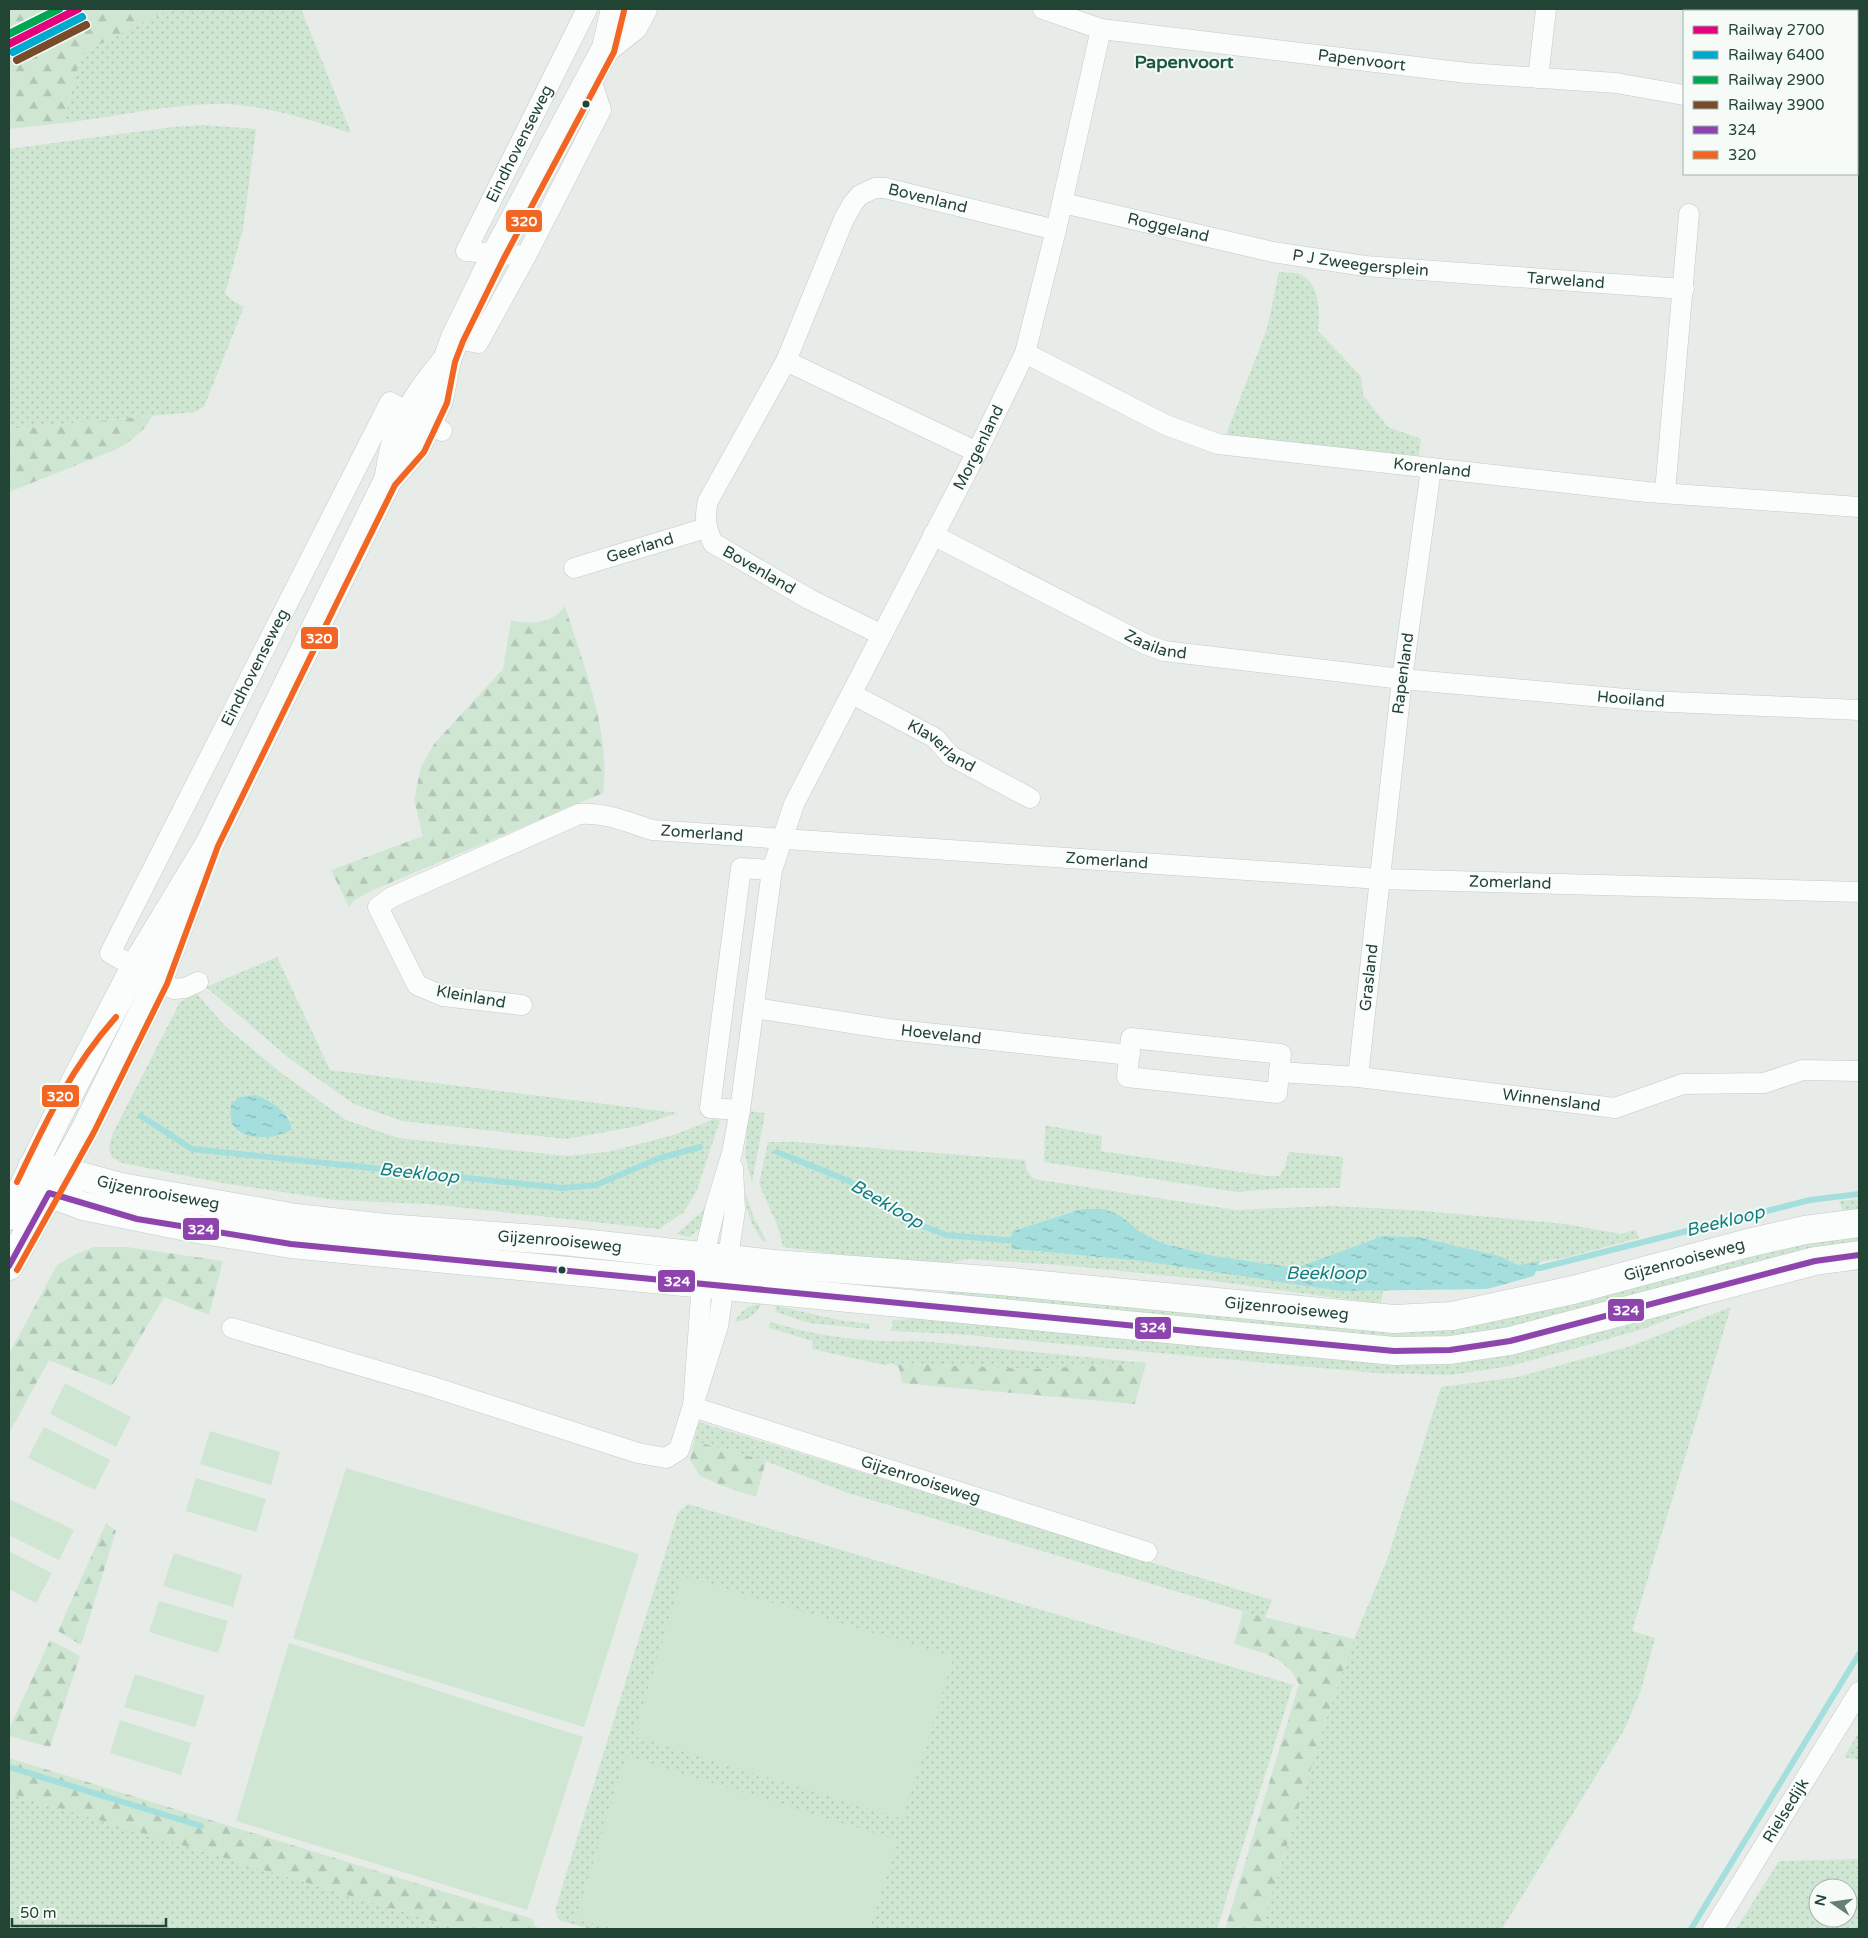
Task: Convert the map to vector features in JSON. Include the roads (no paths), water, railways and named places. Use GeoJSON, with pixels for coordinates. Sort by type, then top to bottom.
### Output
{"type":"FeatureCollection","features":[{"type":"Feature","properties":{"kind":"main road","name":"Eindhovenseweg"},"geometry":{"type":"LineString","coordinates":[[9,1216],[32,1167],[135,967],[210,842],[388,480],[396,442],[417,418],[420,393],[460,347],[496,254],[606,48],[615,9]]}},
{"type":"Feature","properties":{"kind":"main road","name":"Eindhovenseweg"},"geometry":{"type":"LineString","coordinates":[[606,48],[634,26],[643,9]]}},
{"type":"Feature","properties":{"kind":"main road","name":"Eindhovenseweg"},"geometry":{"type":"LineString","coordinates":[[9,1266],[86,1128],[159,980],[210,842]]}},
{"type":"Feature","properties":{"kind":"main road"},"geometry":{"type":"LineString","coordinates":[[32,1167],[56,1182]]}},
{"type":"Feature","properties":{"kind":"main road","name":"Gijzenrooiseweg"},"geometry":{"type":"LineString","coordinates":[[56,1182],[122,1187],[296,1218],[386,1228],[564,1241],[797,1266],[1001,1281],[1394,1319],[1452,1316],[1573,1290],[1748,1243],[1805,1230],[1859,1223]]}},
{"type":"Feature","properties":{"kind":"main road","name":"Gijzenrooiseweg"},"geometry":{"type":"LineString","coordinates":[[56,1182],[83,1206],[291,1244],[713,1286],[887,1300],[1394,1351],[1450,1350],[1510,1341],[1815,1261],[1859,1255]]}},
{"type":"Feature","properties":{"kind":"street","name":"Eindhovenseweg"},"geometry":{"type":"LineString","coordinates":[[526,256],[466,252],[587,9]]}},
{"type":"Feature","properties":{"kind":"street","name":"Papenvoort"},"geometry":{"type":"LineString","coordinates":[[1043,9],[1101,29],[1467,73],[1616,83],[1683,95]]}},
{"type":"Feature","properties":{"kind":"street"},"geometry":{"type":"LineString","coordinates":[[1538,78],[1546,9]]}},
{"type":"Feature","properties":{"kind":"street","name":"Morgenland"},"geometry":{"type":"LineString","coordinates":[[713,1286],[716,1257],[715,1209],[732,1153],[740,1110],[772,870],[781,839],[794,804],[977,452],[1025,353],[1063,203],[1101,29]]}},
{"type":"Feature","properties":{"kind":"street","name":"Eindhovenseweg"},"geometry":{"type":"LineString","coordinates":[[460,347],[526,256],[601,110],[590,76]]}},
{"type":"Feature","properties":{"kind":"street","name":"Bovenland"},"geometry":{"type":"LineString","coordinates":[[882,635],[809,599],[713,543],[706,528],[705,514],[708,501],[786,361],[844,219],[860,195],[875,188],[885,188],[1056,230]]}},
{"type":"Feature","properties":{"kind":"street","name":"Roggeland"},"geometry":{"type":"LineString","coordinates":[[1063,203],[1273,252]]}},
{"type":"Feature","properties":{"kind":"street"},"geometry":{"type":"LineString","coordinates":[[1665,492],[1689,214]]}},
{"type":"Feature","properties":{"kind":"street","name":"P J Zweegersplein"},"geometry":{"type":"LineString","coordinates":[[1273,252],[1365,266],[1448,271]]}},
{"type":"Feature","properties":{"kind":"street","name":"Tarweland"},"geometry":{"type":"LineString","coordinates":[[1448,271],[1684,289]]}},
{"type":"Feature","properties":{"kind":"street","name":"Korenland"},"geometry":{"type":"LineString","coordinates":[[1025,353],[1166,425],[1218,444],[1648,492],[1859,507]]}},
{"type":"Feature","properties":{"kind":"street"},"geometry":{"type":"LineString","coordinates":[[786,361],[977,452]]}},
{"type":"Feature","properties":{"kind":"street","name":"Eindhovenseweg"},"geometry":{"type":"LineString","coordinates":[[135,967],[110,953],[417,418]]}},
{"type":"Feature","properties":{"kind":"street","name":"Rapenland"},"geometry":{"type":"LineString","coordinates":[[1380,879],[1402,679],[1431,469]]}},
{"type":"Feature","properties":{"kind":"street","name":"Geerland"},"geometry":{"type":"LineString","coordinates":[[574,568],[706,528]]}},
{"type":"Feature","properties":{"kind":"street","name":"Zaailand"},"geometry":{"type":"LineString","coordinates":[[933,535],[1145,644],[1164,651],[1402,679]]}},
{"type":"Feature","properties":{"kind":"street","name":"Hooiland"},"geometry":{"type":"LineString","coordinates":[[1402,679],[1648,702],[1859,710]]}},
{"type":"Feature","properties":{"kind":"street","name":"Klaverland"},"geometry":{"type":"LineString","coordinates":[[852,694],[935,738],[951,756],[1030,798]]}},
{"type":"Feature","properties":{"kind":"street","name":"Zomerland"},"geometry":{"type":"LineString","coordinates":[[378,908],[392,896],[579,814],[608,814],[652,830],[1380,879],[1859,892]]}},
{"type":"Feature","properties":{"kind":"street"},"geometry":{"type":"LineString","coordinates":[[740,1110],[710,1108],[741,868],[772,870]]}},
{"type":"Feature","properties":{"kind":"street","name":"Grasland"},"geometry":{"type":"LineString","coordinates":[[1358,1077],[1380,879]]}},
{"type":"Feature","properties":{"kind":"street","name":"Kleinland"},"geometry":{"type":"LineString","coordinates":[[378,908],[417,985],[443,996],[522,1005]]}},
{"type":"Feature","properties":{"kind":"street"},"geometry":{"type":"LineString","coordinates":[[135,967],[174,989],[185,988],[198,982]]}},
{"type":"Feature","properties":{"kind":"street","name":"Hoeveland"},"geometry":{"type":"LineString","coordinates":[[754,1008],[889,1029],[1130,1055]]}},
{"type":"Feature","properties":{"kind":"street"},"geometry":{"type":"LineString","coordinates":[[1131,1038],[1281,1054],[1277,1093],[1126,1077],[1130,1055],[1131,1038]]}},
{"type":"Feature","properties":{"kind":"street","name":"Winnensland"},"geometry":{"type":"LineString","coordinates":[[1358,1077],[1614,1108],[1683,1084],[1764,1083],[1803,1070],[1859,1071]]}},
{"type":"Feature","properties":{"kind":"street"},"geometry":{"type":"LineString","coordinates":[[1279,1072],[1358,1077]]}},
{"type":"Feature","properties":{"kind":"street"},"geometry":{"type":"LineString","coordinates":[[232,1328],[430,1386],[638,1452],[666,1458],[679,1450],[715,1339],[713,1286]]}},
{"type":"Feature","properties":{"kind":"street","name":"Gijzenrooiseweg"},"geometry":{"type":"LineString","coordinates":[[693,1407],[1147,1552]]}},
{"type":"Feature","properties":{"kind":"street","name":"Rielsedijk"},"geometry":{"type":"LineString","coordinates":[[1713,1929],[1859,1692]]}},
{"type":"Feature","properties":{"kind":"water"},"geometry":{"type":"Polygon","coordinates":[[[256,1095],[274,1104],[284,1112],[292,1129],[280,1135],[262,1137],[245,1135],[239,1132],[231,1122],[231,1104],[240,1097],[256,1095]]]}},
{"type":"Feature","properties":{"kind":"water"},"geometry":{"type":"Polygon","coordinates":[[[1082,1209],[1105,1209],[1121,1216],[1139,1231],[1162,1243],[1209,1255],[1296,1268],[1383,1236],[1418,1237],[1500,1256],[1518,1265],[1540,1261],[1534,1276],[1487,1289],[1339,1291],[1142,1261],[1012,1249],[1010,1240],[1013,1231],[1082,1209]]]}},
{"type":"Feature","properties":{"kind":"waterway","name":"Beekloop"},"geometry":{"type":"LineString","coordinates":[[141,1116],[192,1149],[562,1188],[596,1185],[660,1158],[700,1147]]}},
{"type":"Feature","properties":{"kind":"waterway","name":"Beekloop"},"geometry":{"type":"LineString","coordinates":[[777,1152],[849,1181],[908,1220],[946,1235],[1017,1241]]}},
{"type":"Feature","properties":{"kind":"waterway","name":"Beekloop"},"geometry":{"type":"LineString","coordinates":[[1529,1268],[1540,1268],[1810,1200],[1859,1194]]}},
{"type":"Feature","properties":{"kind":"waterway"},"geometry":{"type":"LineString","coordinates":[[1691,1929],[1859,1654]]}},
{"type":"Feature","properties":{"kind":"waterway"},"geometry":{"type":"LineString","coordinates":[[9,1767],[201,1826]]}},
{"type":"Feature","properties":{"kind":"rail line","name":"2900"},"geometry":{"type":"LineString","coordinates":[[9,34],[59,9]]}},
{"type":"Feature","properties":{"kind":"rail line","name":"2700"},"geometry":{"type":"LineString","coordinates":[[9,44],[78,9]]}},
{"type":"Feature","properties":{"kind":"rail line","name":"6400"},"geometry":{"type":"LineString","coordinates":[[13,52],[82,17]]}},
{"type":"Feature","properties":{"kind":"rail line","name":"3900"},"geometry":{"type":"LineString","coordinates":[[17,60],[86,25]]}},
{"type":"Feature","properties":{"kind":"district","name":"Papenvoort"},"geometry":{"type":"Point","coordinates":[1184,62]}}]}
